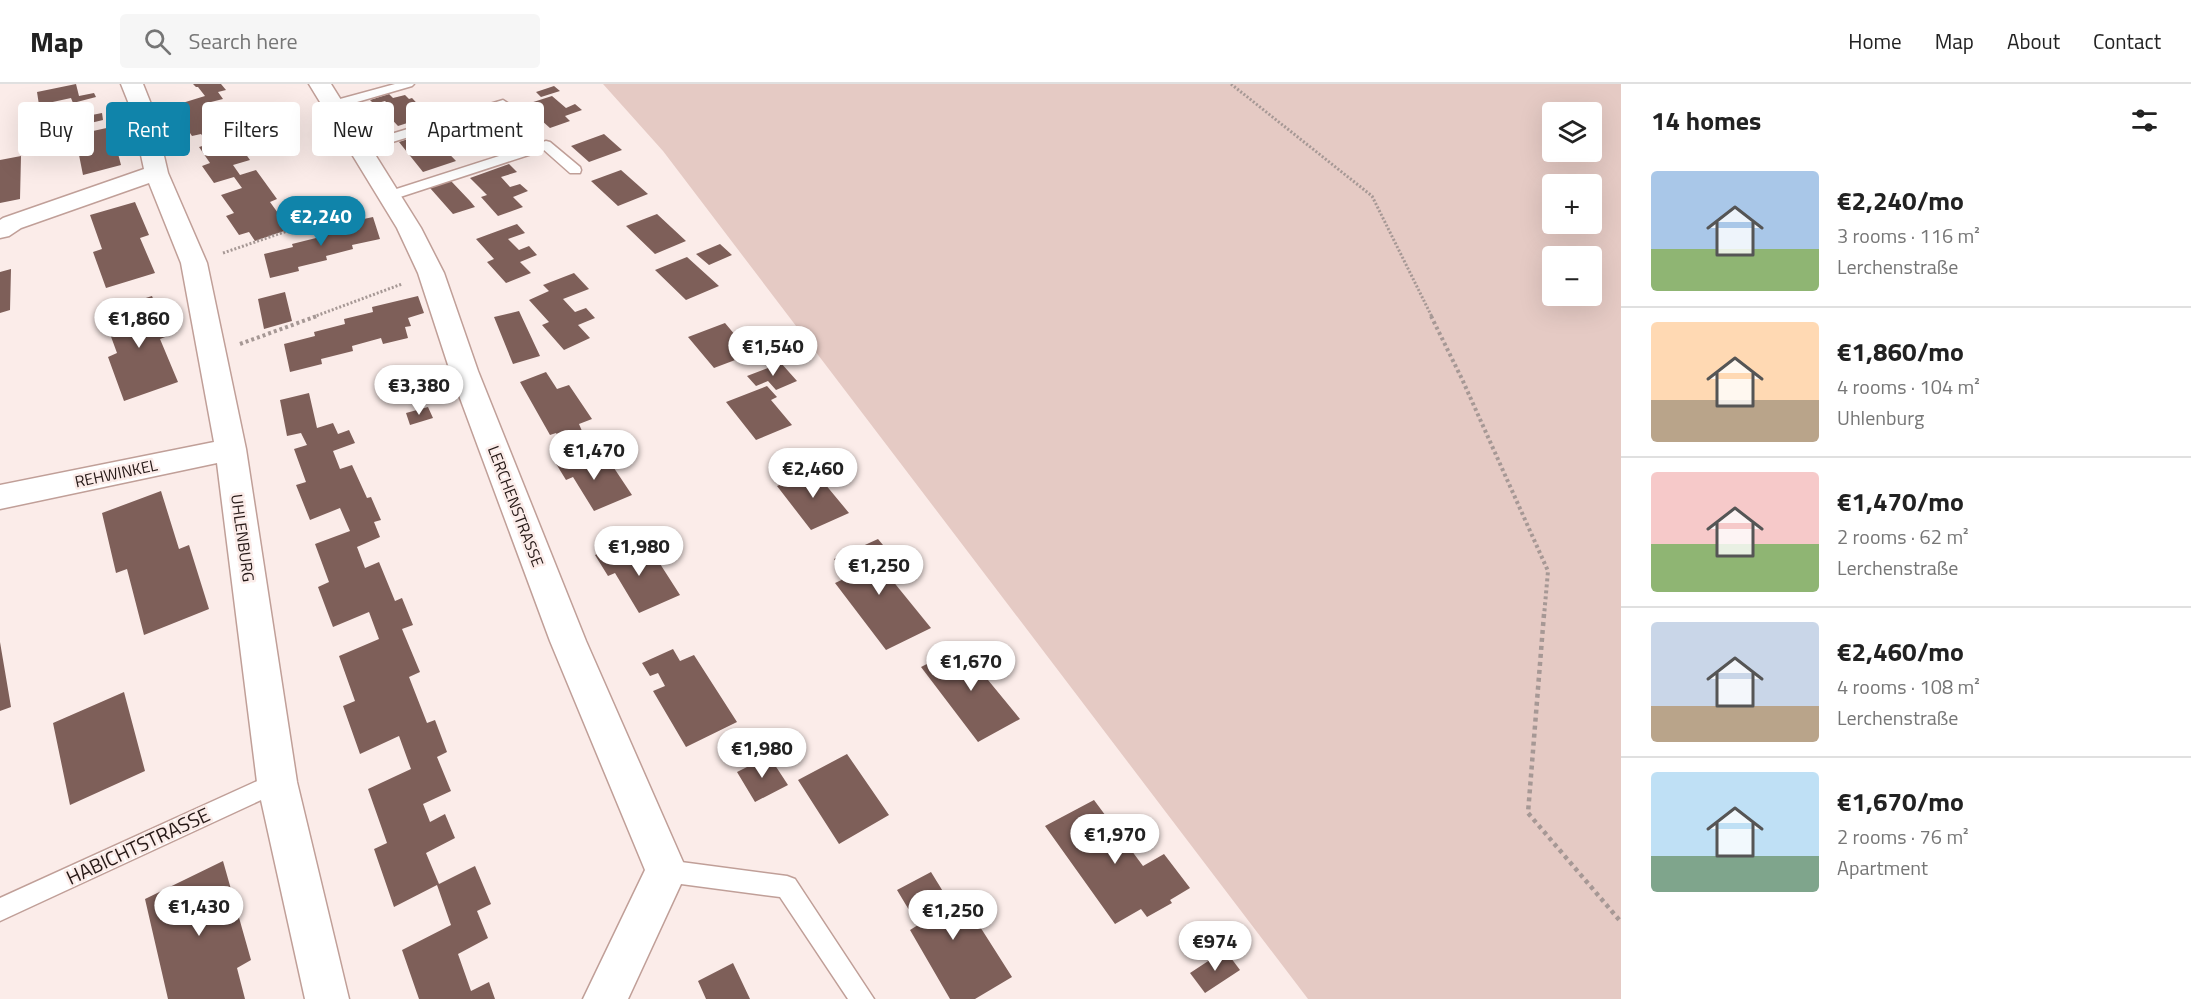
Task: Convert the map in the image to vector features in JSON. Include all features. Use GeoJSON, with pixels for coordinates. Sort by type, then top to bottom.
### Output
{"type":"FeatureCollection","features":[{"type":"Feature","properties":{"kind":"street","name":"UHLENBURG"},"geometry":{"type":"LineString","coordinates":[[132,84],[142,109],[156,173],[194,263],[231,449],[277,782],[327,999]]}},
{"type":"Feature","properties":{"kind":"street","name":"LERCHENSTRASSE"},"geometry":{"type":"LineString","coordinates":[[364,156],[409,228],[431,273],[464,371],[568,641],[666,871]]}},
{"type":"Feature","properties":{"kind":"street"},"geometry":{"type":"LineString","coordinates":[[0,231],[12,223],[156,173]]}},
{"type":"Feature","properties":{"kind":"street","name":"REHWINKEL"},"geometry":{"type":"LineString","coordinates":[[0,497],[231,449]]}},
{"type":"Feature","properties":{"kind":"street"},"geometry":{"type":"LineString","coordinates":[[605,999],[666,871]]}},
{"type":"Feature","properties":{"kind":"lane"},"geometry":{"type":"LineString","coordinates":[[326,94],[408,84]]}},
{"type":"Feature","properties":{"kind":"lane"},"geometry":{"type":"LineString","coordinates":[[389,196],[546,145],[575,170]]}},
{"type":"Feature","properties":{"kind":"lane","name":"HABICHTSTRASSE"},"geometry":{"type":"LineString","coordinates":[[0,910],[277,782]]}},
{"type":"Feature","properties":{"kind":"lane"},"geometry":{"type":"LineString","coordinates":[[666,871],[787,887],[862,999]]}},
{"type":"Feature","properties":{"kind":"path"},"geometry":{"type":"LineString","coordinates":[[1231,84],[1372,196],[1462,379],[1548,572],[1528,813],[1621,922]]}},
{"type":"Feature","properties":{"kind":"path"},"geometry":{"type":"LineString","coordinates":[[194,263],[389,196]]}},
{"type":"Feature","properties":{"kind":"path"},"geometry":{"type":"LineString","coordinates":[[212,354],[431,273]]}},
{"type":"Feature","properties":{"kind":"shaded area"},"geometry":{"type":"Polygon","coordinates":[[[603,84],[1621,84],[1621,999],[1308,999],[663,151],[603,84]]]}},
{"type":"Feature","properties":{"kind":"building"},"geometry":{"type":"Polygon","coordinates":[[[76,84],[79,96],[94,93],[96,97],[77,102],[73,102],[71,98],[39,102],[37,92],[76,84]]]}},
{"type":"Feature","properties":{"kind":"building"},"geometry":{"type":"Polygon","coordinates":[[[193,84],[221,84],[226,90],[218,92],[223,99],[202,102],[202,135],[192,136],[190,133],[190,102],[186,102],[205,96],[193,84]]]}},
{"type":"Feature","properties":{"kind":"building"},"geometry":{"type":"Polygon","coordinates":[[[554,86],[560,91],[541,97],[536,92],[554,86]]]}},
{"type":"Feature","properties":{"kind":"building"},"geometry":{"type":"Polygon","coordinates":[[[389,94],[393,98],[405,95],[416,102],[406,102],[406,123],[398,126],[394,122],[394,102],[372,102],[370,100],[389,94]]]}},
{"type":"Feature","properties":{"kind":"building"},"geometry":{"type":"Polygon","coordinates":[[[552,96],[566,108],[575,104],[582,110],[565,116],[570,121],[550,128],[544,123],[544,102],[533,102],[552,96]]]}},
{"type":"Feature","properties":{"kind":"building"},"geometry":{"type":"Polygon","coordinates":[[[102,113],[103,120],[94,122],[94,115],[102,113]]]}},
{"type":"Feature","properties":{"kind":"building"},"geometry":{"type":"Polygon","coordinates":[[[106,128],[106,156],[119,156],[121,165],[83,175],[79,156],[94,156],[94,131],[106,128]]]}},
{"type":"Feature","properties":{"kind":"building"},"geometry":{"type":"Polygon","coordinates":[[[604,134],[622,150],[589,162],[571,146],[604,134]]]}},
{"type":"Feature","properties":{"kind":"building"},"geometry":{"type":"Polygon","coordinates":[[[406,140],[406,151],[399,142],[406,140]]]}},
{"type":"Feature","properties":{"kind":"building"},"geometry":{"type":"Polygon","coordinates":[[[21,156],[20,199],[0,203],[0,160],[21,156]]]}},
{"type":"Feature","properties":{"kind":"building"},"geometry":{"type":"Polygon","coordinates":[[[205,156],[247,156],[250,160],[233,165],[240,175],[256,170],[277,199],[270,202],[283,220],[278,222],[284,231],[255,241],[249,232],[239,235],[226,216],[234,213],[221,195],[242,188],[234,177],[214,183],[202,166],[210,163],[205,156]]]}},
{"type":"Feature","properties":{"kind":"building"},"geometry":{"type":"Polygon","coordinates":[[[410,156],[451,156],[456,161],[423,172],[410,156]]]}},
{"type":"Feature","properties":{"kind":"building"},"geometry":{"type":"Polygon","coordinates":[[[509,164],[517,172],[501,177],[510,187],[520,184],[528,191],[513,197],[523,207],[498,216],[481,197],[487,195],[470,178],[509,164]]]}},
{"type":"Feature","properties":{"kind":"building"},"geometry":{"type":"Polygon","coordinates":[[[621,170],[648,194],[618,206],[591,181],[621,170]]]}},
{"type":"Feature","properties":{"kind":"building"},"geometry":{"type":"Polygon","coordinates":[[[451,181],[475,207],[453,214],[430,188],[451,181]]]}},
{"type":"Feature","properties":{"kind":"building"},"geometry":{"type":"Polygon","coordinates":[[[135,202],[149,235],[140,238],[155,273],[106,288],[93,252],[102,249],[90,215],[135,202]]]}},
{"type":"Feature","properties":{"kind":"building"},"geometry":{"type":"Polygon","coordinates":[[[657,214],[686,241],[655,254],[626,226],[657,214]]]}},
{"type":"Feature","properties":{"kind":"building"},"geometry":{"type":"Polygon","coordinates":[[[373,217],[380,239],[352,245],[353,249],[326,256],[327,260],[298,267],[299,271],[270,278],[264,254],[320,237],[319,233],[346,227],[345,223],[373,217]]]}},
{"type":"Feature","properties":{"kind":"building"},"geometry":{"type":"Polygon","coordinates":[[[517,224],[525,233],[508,239],[519,250],[529,246],[537,255],[520,262],[531,273],[506,283],[487,262],[494,259],[476,239],[517,224]]]}},
{"type":"Feature","properties":{"kind":"building"},"geometry":{"type":"Polygon","coordinates":[[[720,244],[732,255],[709,265],[696,254],[720,244]]]}},
{"type":"Feature","properties":{"kind":"building"},"geometry":{"type":"Polygon","coordinates":[[[687,257],[719,286],[686,300],[655,270],[687,257]]]}},
{"type":"Feature","properties":{"kind":"building"},"geometry":{"type":"Polygon","coordinates":[[[11,269],[10,310],[0,313],[0,272],[11,269]]]}},
{"type":"Feature","properties":{"kind":"building"},"geometry":{"type":"Polygon","coordinates":[[[574,273],[589,289],[563,299],[575,312],[586,308],[595,318],[578,325],[590,338],[564,350],[542,325],[549,322],[529,300],[549,291],[543,285],[574,273]]]}},
{"type":"Feature","properties":{"kind":"building"},"geometry":{"type":"Polygon","coordinates":[[[285,292],[292,321],[264,329],[258,299],[285,292]]]}},
{"type":"Feature","properties":{"kind":"building"},"geometry":{"type":"Polygon","coordinates":[[[152,296],[168,336],[160,339],[178,382],[124,401],[108,357],[117,353],[102,312],[152,296]]]}},
{"type":"Feature","properties":{"kind":"building"},"geometry":{"type":"Polygon","coordinates":[[[418,296],[424,313],[408,318],[411,326],[405,327],[408,338],[383,344],[381,338],[352,346],[353,351],[321,359],[322,364],[290,372],[284,344],[315,336],[314,332],[345,324],[344,319],[373,312],[372,307],[418,296]]]}},
{"type":"Feature","properties":{"kind":"building"},"geometry":{"type":"Polygon","coordinates":[[[519,311],[540,356],[513,364],[494,317],[519,311]]]}},
{"type":"Feature","properties":{"kind":"building"},"geometry":{"type":"Polygon","coordinates":[[[725,323],[751,354],[714,368],[688,337],[725,323]]]}},
{"type":"Feature","properties":{"kind":"building"},"geometry":{"type":"Polygon","coordinates":[[[781,363],[797,381],[776,390],[768,381],[756,386],[747,376],[781,363]]]}},
{"type":"Feature","properties":{"kind":"building"},"geometry":{"type":"Polygon","coordinates":[[[546,372],[557,389],[569,385],[592,419],[579,424],[582,431],[560,439],[556,433],[550,435],[520,382],[546,372]]]}},
{"type":"Feature","properties":{"kind":"building"},"geometry":{"type":"Polygon","coordinates":[[[767,386],[777,397],[771,400],[792,425],[756,440],[726,402],[767,386]]]}},
{"type":"Feature","properties":{"kind":"building"},"geometry":{"type":"Polygon","coordinates":[[[309,393],[317,428],[333,423],[338,434],[349,430],[355,443],[333,451],[340,469],[352,465],[367,498],[371,497],[381,520],[374,522],[380,537],[357,547],[365,568],[379,562],[395,601],[402,598],[413,625],[402,629],[420,672],[409,677],[427,723],[435,720],[447,752],[437,757],[451,791],[423,804],[430,822],[445,814],[455,838],[426,853],[439,884],[475,866],[491,904],[477,911],[488,938],[458,954],[471,991],[489,982],[495,999],[419,999],[402,950],[451,925],[437,885],[394,907],[374,849],[387,843],[368,789],[411,769],[399,736],[360,754],[343,706],[355,701],[339,656],[379,639],[369,612],[333,627],[318,587],[329,582],[315,544],[350,531],[340,508],[310,520],[296,485],[306,482],[294,449],[307,445],[301,433],[287,436],[280,400],[309,393]]]}},
{"type":"Feature","properties":{"kind":"building"},"geometry":{"type":"Polygon","coordinates":[[[428,407],[433,418],[410,425],[406,413],[428,407]]]}},
{"type":"Feature","properties":{"kind":"building"},"geometry":{"type":"Polygon","coordinates":[[[582,451],[594,469],[610,462],[632,495],[594,511],[573,477],[566,480],[555,462],[582,451]]]}},
{"type":"Feature","properties":{"kind":"building"},"geometry":{"type":"Polygon","coordinates":[[[820,467],[832,481],[825,484],[849,513],[811,530],[777,486],[820,467]]]}},
{"type":"Feature","properties":{"kind":"building"},"geometry":{"type":"Polygon","coordinates":[[[161,491],[179,549],[189,545],[209,609],[144,635],[127,569],[116,573],[102,513],[161,491]]]}},
{"type":"Feature","properties":{"kind":"building"},"geometry":{"type":"Polygon","coordinates":[[[878,539],[893,557],[879,564],[931,628],[886,650],[835,583],[848,577],[834,559],[878,539]]]}},
{"type":"Feature","properties":{"kind":"building"},"geometry":{"type":"Polygon","coordinates":[[[624,542],[638,563],[655,556],[680,595],[639,613],[615,573],[608,576],[595,555],[624,542]]]}},
{"type":"Feature","properties":{"kind":"building"},"geometry":{"type":"Polygon","coordinates":[[[0,642],[11,707],[0,711],[0,642]]]}},
{"type":"Feature","properties":{"kind":"building"},"geometry":{"type":"Polygon","coordinates":[[[968,643],[995,676],[988,680],[1020,719],[978,742],[921,667],[968,643]]]}},
{"type":"Feature","properties":{"kind":"building"},"geometry":{"type":"Polygon","coordinates":[[[673,649],[680,661],[694,655],[737,722],[686,747],[653,691],[665,686],[658,673],[650,676],[642,663],[673,649]]]}},
{"type":"Feature","properties":{"kind":"building"},"geometry":{"type":"Polygon","coordinates":[[[124,692],[145,771],[70,805],[53,723],[124,692]]]}},
{"type":"Feature","properties":{"kind":"building"},"geometry":{"type":"Polygon","coordinates":[[[847,754],[889,815],[839,844],[798,780],[847,754]]]}},
{"type":"Feature","properties":{"kind":"building"},"geometry":{"type":"Polygon","coordinates":[[[769,756],[788,785],[755,802],[737,772],[769,756]]]}},
{"type":"Feature","properties":{"kind":"building"},"geometry":{"type":"Polygon","coordinates":[[[1094,800],[1143,866],[1164,854],[1190,888],[1170,900],[1172,903],[1147,917],[1141,909],[1115,924],[1045,826],[1094,800]]]}},
{"type":"Feature","properties":{"kind":"building"},"geometry":{"type":"Polygon","coordinates":[[[223,861],[251,960],[237,968],[245,999],[168,999],[145,899],[223,861]]]}},
{"type":"Feature","properties":{"kind":"building"},"geometry":{"type":"Polygon","coordinates":[[[931,872],[952,906],[963,900],[1012,977],[975,999],[950,999],[910,930],[918,925],[897,890],[931,872]]]}},
{"type":"Feature","properties":{"kind":"building"},"geometry":{"type":"Polygon","coordinates":[[[1225,950],[1240,970],[1205,993],[1190,973],[1225,950]]]}},
{"type":"Feature","properties":{"kind":"building"},"geometry":{"type":"Polygon","coordinates":[[[733,963],[750,999],[706,999],[698,981],[733,963]]]}}]}
